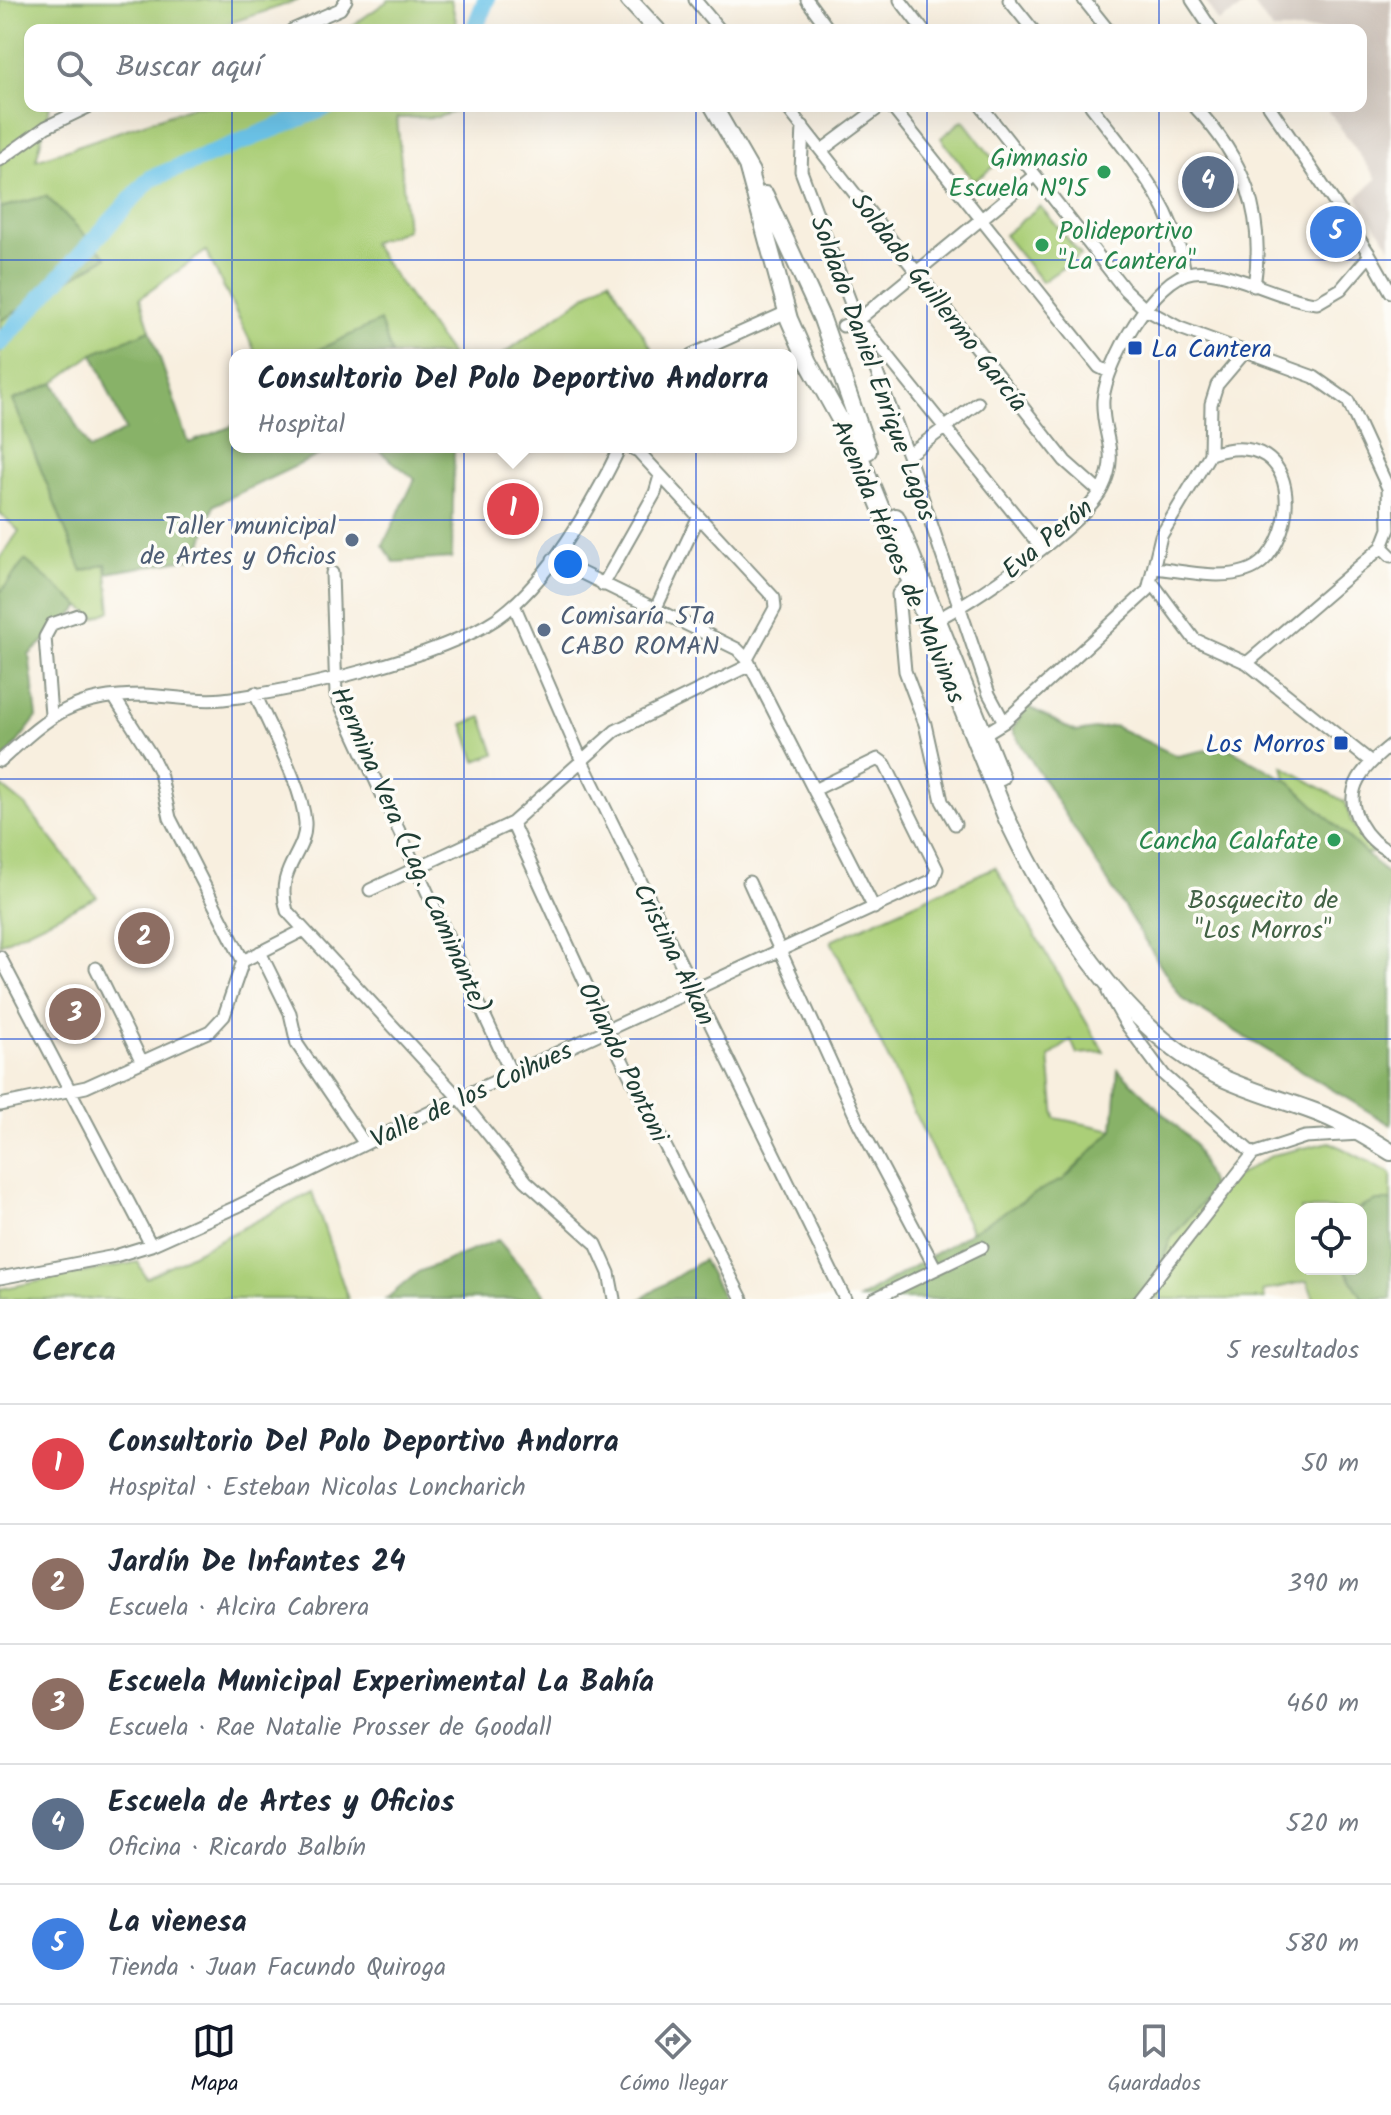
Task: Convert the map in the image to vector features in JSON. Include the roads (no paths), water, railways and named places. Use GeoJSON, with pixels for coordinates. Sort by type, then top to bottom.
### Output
{"type":"FeatureCollection","features":[{"type":"Feature","properties":{"kind":"highway"},"geometry":{"type":"LineString","coordinates":[[629,0],[651,24]]}},
{"type":"Feature","properties":{"kind":"highway","name":"Avenida Héroes de Malvinas"},"geometry":{"type":"LineString","coordinates":[[716,112],[747,165],[814,298],[879,479],[978,737],[1055,904],[1091,961],[1137,1016],[1192,1062],[1233,1083],[1319,1113],[1363,1134],[1391,1152]]}},
{"type":"Feature","properties":{"kind":"highway","name":"Avenida Héroes de Malvinas"},"geometry":{"type":"LineString","coordinates":[[747,165],[797,339],[849,433],[912,579],[934,621]]}},
{"type":"Feature","properties":{"kind":"highway"},"geometry":{"type":"LineString","coordinates":[[786,309],[795,297],[814,298]]}},
{"type":"Feature","properties":{"kind":"highway"},"geometry":{"type":"LineString","coordinates":[[808,362],[823,362],[833,348]]}},
{"type":"Feature","properties":{"kind":"street"},"geometry":{"type":"LineString","coordinates":[[306,24],[340,9],[346,0]]}},
{"type":"Feature","properties":{"kind":"street"},"geometry":{"type":"LineString","coordinates":[[695,0],[715,24]]}},
{"type":"Feature","properties":{"kind":"street"},"geometry":{"type":"LineString","coordinates":[[807,0],[825,24]]}},
{"type":"Feature","properties":{"kind":"street"},"geometry":{"type":"LineString","coordinates":[[900,0],[918,24]]}},
{"type":"Feature","properties":{"kind":"street"},"geometry":{"type":"LineString","coordinates":[[1009,0],[1028,24]]}},
{"type":"Feature","properties":{"kind":"street"},"geometry":{"type":"LineString","coordinates":[[1084,0],[1103,24]]}},
{"type":"Feature","properties":{"kind":"street"},"geometry":{"type":"LineString","coordinates":[[1192,0],[1208,24]]}},
{"type":"Feature","properties":{"kind":"street"},"geometry":{"type":"LineString","coordinates":[[0,160],[46,127],[77,112]]}},
{"type":"Feature","properties":{"kind":"street","name":"Soldado Guillermo García"},"geometry":{"type":"LineString","coordinates":[[791,112],[1065,461],[1100,492]]}},
{"type":"Feature","properties":{"kind":"street"},"geometry":{"type":"LineString","coordinates":[[822,150],[873,112]]}},
{"type":"Feature","properties":{"kind":"street"},"geometry":{"type":"LineString","coordinates":[[896,112],[1099,367],[1109,372]]}},
{"type":"Feature","properties":{"kind":"street"},"geometry":{"type":"LineString","coordinates":[[986,112],[1125,290],[1145,309],[1180,328],[1314,377],[1348,401],[1388,488],[1386,552],[1247,663]]}},
{"type":"Feature","properties":{"kind":"street"},"geometry":{"type":"LineString","coordinates":[[1096,112],[1176,227],[1185,274],[1205,272],[1317,303],[1341,289],[1370,255]]}},
{"type":"Feature","properties":{"kind":"street"},"geometry":{"type":"LineString","coordinates":[[1198,112],[1239,167],[1252,196],[1258,225],[1259,256],[1254,286]]}},
{"type":"Feature","properties":{"kind":"street"},"geometry":{"type":"LineString","coordinates":[[1273,112],[1370,255],[1391,292]]}},
{"type":"Feature","properties":{"kind":"street","name":"Soldado Daniel Enrique Lagos"},"geometry":{"type":"LineString","coordinates":[[803,126],[801,171],[908,455],[989,694],[1004,722]]}},
{"type":"Feature","properties":{"kind":"street"},"geometry":{"type":"LineString","coordinates":[[822,319],[843,326],[858,320],[1035,175]]}},
{"type":"Feature","properties":{"kind":"street","name":"Eva Perón"},"geometry":{"type":"LineString","coordinates":[[934,621],[960,608],[1087,510],[1100,492],[1113,454],[1103,400],[1109,372],[1145,309],[1159,292],[1185,274]]}},
{"type":"Feature","properties":{"kind":"street"},"geometry":{"type":"LineString","coordinates":[[705,349],[767,323],[786,309]]}},
{"type":"Feature","properties":{"kind":"street"},"geometry":{"type":"LineString","coordinates":[[858,320],[1041,547]]}},
{"type":"Feature","properties":{"kind":"street"},"geometry":{"type":"LineString","coordinates":[[767,323],[797,339]]}},
{"type":"Feature","properties":{"kind":"street"},"geometry":{"type":"LineString","coordinates":[[833,348],[843,326]]}},
{"type":"Feature","properties":{"kind":"street"},"geometry":{"type":"LineString","coordinates":[[978,737],[1004,722],[1140,599],[1151,581],[1161,536],[1210,454],[1211,404],[1217,385],[1245,352]]}},
{"type":"Feature","properties":{"kind":"street"},"geometry":{"type":"LineString","coordinates":[[908,455],[978,403]]}},
{"type":"Feature","properties":{"kind":"street"},"geometry":{"type":"LineString","coordinates":[[1155,568],[1228,575],[1244,572],[1256,568],[1267,557],[1283,526],[1287,506],[1284,481],[1272,459],[1251,449],[1210,454]]}},
{"type":"Feature","properties":{"kind":"street"},"geometry":{"type":"LineString","coordinates":[[0,761],[51,715],[64,708],[114,697],[220,699],[255,693],[378,666],[438,645],[495,620],[514,605],[553,559],[616,453]]}},
{"type":"Feature","properties":{"kind":"street"},"geometry":{"type":"LineString","coordinates":[[370,890],[512,823],[581,759],[626,724],[748,662],[776,603],[640,453]]}},
{"type":"Feature","properties":{"kind":"street"},"geometry":{"type":"LineString","coordinates":[[603,585],[655,493],[660,476]]}},
{"type":"Feature","properties":{"kind":"street"},"geometry":{"type":"LineString","coordinates":[[655,610],[698,518]]}},
{"type":"Feature","properties":{"kind":"street"},"geometry":{"type":"LineString","coordinates":[[553,559],[737,649],[748,662],[874,908]]}},
{"type":"Feature","properties":{"kind":"street","name":"Hermina Vera (Lag. Caminante)"},"geometry":{"type":"LineString","coordinates":[[332,573],[336,695],[512,1075]]}},
{"type":"Feature","properties":{"kind":"street"},"geometry":{"type":"LineString","coordinates":[[912,579],[898,594],[905,671],[920,706],[942,801],[955,824]]}},
{"type":"Feature","properties":{"kind":"street"},"geometry":{"type":"LineString","coordinates":[[1151,581],[1194,639],[1247,663],[1370,761]]}},
{"type":"Feature","properties":{"kind":"street","name":"Cristina Alkan"},"geometry":{"type":"LineString","coordinates":[[514,605],[581,759],[845,1299]]}},
{"type":"Feature","properties":{"kind":"street"},"geometry":{"type":"LineString","coordinates":[[51,715],[45,637],[52,624],[78,615]]}},
{"type":"Feature","properties":{"kind":"street"},"geometry":{"type":"LineString","coordinates":[[255,693],[300,798],[306,825],[282,882],[287,911],[302,931],[459,1098],[526,1181],[596,1244],[609,1273],[614,1299]]}},
{"type":"Feature","properties":{"kind":"street"},"geometry":{"type":"LineString","coordinates":[[114,697],[160,773],[170,818],[229,940],[243,961]]}},
{"type":"Feature","properties":{"kind":"street"},"geometry":{"type":"LineString","coordinates":[[1391,745],[1370,761],[1358,778],[1351,801],[1365,832],[1379,847],[1391,852]]}},
{"type":"Feature","properties":{"kind":"street","name":"Valle de los Coihues"},"geometry":{"type":"LineString","coordinates":[[0,1278],[115,1256],[151,1245],[459,1098],[933,880],[937,869],[885,764],[878,759],[814,790]]}},
{"type":"Feature","properties":{"kind":"street","name":"Orlando Pontoni"},"geometry":{"type":"LineString","coordinates":[[512,823],[607,1030],[742,1299]]}},
{"type":"Feature","properties":{"kind":"street"},"geometry":{"type":"LineString","coordinates":[[749,882],[859,1124],[936,1269]]}},
{"type":"Feature","properties":{"kind":"street"},"geometry":{"type":"LineString","coordinates":[[0,1105],[86,1087],[210,1031],[220,1022],[243,961],[302,931]]}},
{"type":"Feature","properties":{"kind":"street"},"geometry":{"type":"LineString","coordinates":[[260,952],[290,1013],[297,1044],[365,1144]]}},
{"type":"Feature","properties":{"kind":"street"},"geometry":{"type":"LineString","coordinates":[[0,957],[151,1245]]}},
{"type":"Feature","properties":{"kind":"street"},"geometry":{"type":"LineString","coordinates":[[1091,961],[1144,1051],[1183,1093],[1228,1128],[1253,1154]]}},
{"type":"Feature","properties":{"kind":"street"},"geometry":{"type":"LineString","coordinates":[[96,968],[142,1062]]}},
{"type":"Feature","properties":{"kind":"street"},"geometry":{"type":"LineString","coordinates":[[1140,1299],[1253,1154],[1295,1139],[1363,1134]]}},
{"type":"Feature","properties":{"kind":"street"},"geometry":{"type":"LineString","coordinates":[[874,1299],[982,1247]]}},
{"type":"Feature","properties":{"kind":"waterway"},"geometry":{"type":"LineString","coordinates":[[476,24],[486,0]]}},
{"type":"Feature","properties":{"kind":"waterway"},"geometry":{"type":"LineString","coordinates":[[0,343],[150,179],[314,112]]}},
{"type":"Feature","properties":{"kind":"place","name":"Gimnasio Escuela N°15"},"geometry":{"type":"Point","coordinates":[1104,172]}},
{"type":"Feature","properties":{"kind":"place","name":"Escuela de Artes y Oficios"},"geometry":{"type":"Point","coordinates":[1208,182]}},
{"type":"Feature","properties":{"kind":"place","name":"La vienesa"},"geometry":{"type":"Point","coordinates":[1336,232]}},
{"type":"Feature","properties":{"kind":"place","name":"Polideportivo \"La Cantera\""},"geometry":{"type":"Point","coordinates":[1042,245]}},
{"type":"Feature","properties":{"kind":"place","name":"La Cantera"},"geometry":{"type":"Point","coordinates":[1135,348]}},
{"type":"Feature","properties":{"kind":"place","name":"Consultorio Del Polo Deportivo Andorra"},"geometry":{"type":"Point","coordinates":[513,509]}},
{"type":"Feature","properties":{"kind":"place","name":"Taller municipal de Artes y Oficios"},"geometry":{"type":"Point","coordinates":[352,540]}},
{"type":"Feature","properties":{"kind":"place","name":"Comisaría 5Ta CABO ROMAN"},"geometry":{"type":"Point","coordinates":[544,630]}},
{"type":"Feature","properties":{"kind":"place","name":"Los Morros"},"geometry":{"type":"Point","coordinates":[1341,743]}},
{"type":"Feature","properties":{"kind":"place","name":"Cancha Calafate"},"geometry":{"type":"Point","coordinates":[1334,840]}},
{"type":"Feature","properties":{"kind":"place","name":"Jardín De Infantes 24"},"geometry":{"type":"Point","coordinates":[144,938]}},
{"type":"Feature","properties":{"kind":"place","name":"Escuela Municipal Experimental La Bahía"},"geometry":{"type":"Point","coordinates":[75,1014]}},
{"type":"Feature","properties":{"kind":"park label","name":"Bosquecito de \"Los Morros\""},"geometry":{"type":"Point","coordinates":[1263,914]}}]}
